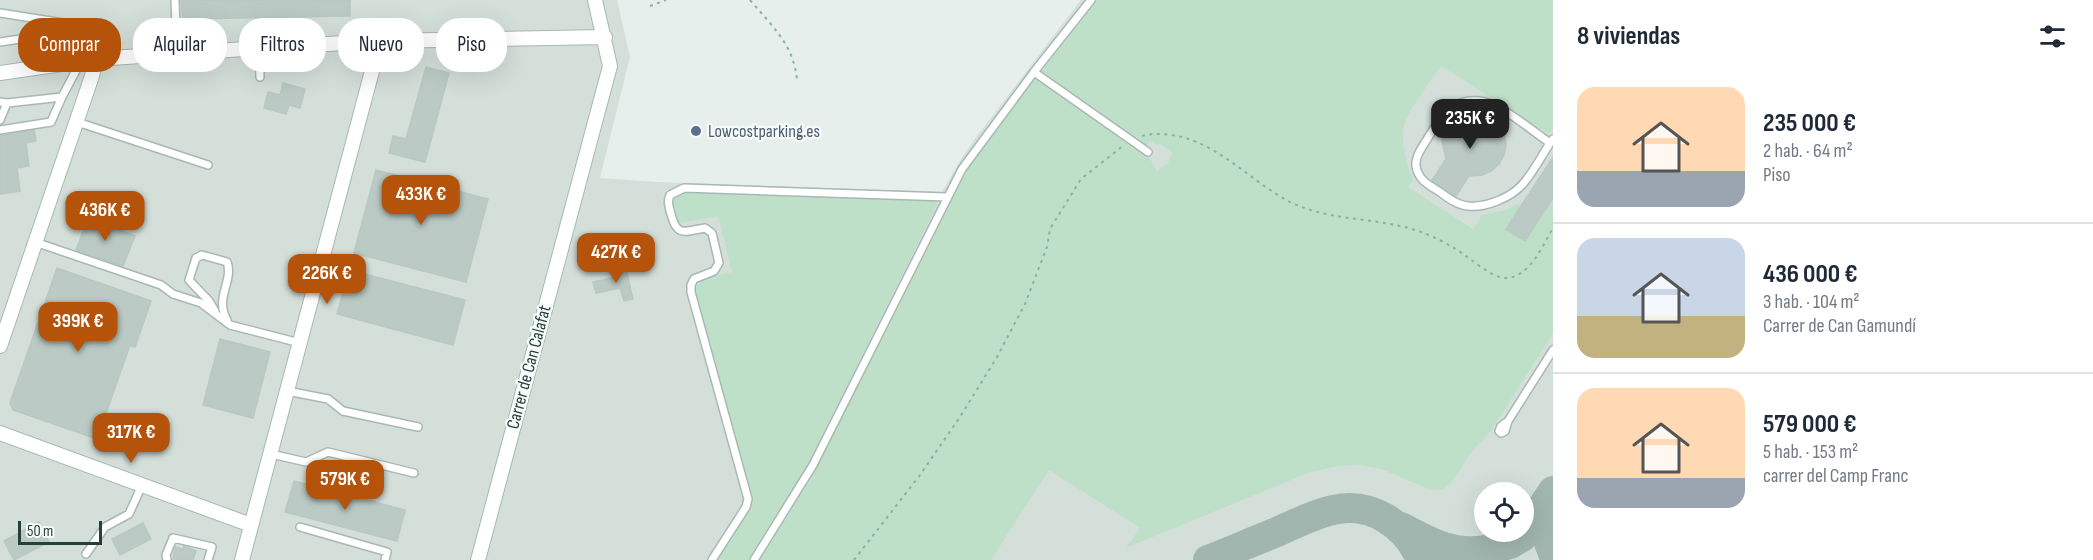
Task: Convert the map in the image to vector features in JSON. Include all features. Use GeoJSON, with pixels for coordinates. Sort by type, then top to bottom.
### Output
{"type":"FeatureCollection","features":[{"type":"Feature","properties":{"kind":"street","name":"Carrer de Can Calafat"},"geometry":{"type":"LineString","coordinates":[[478,560],[610,66],[595,0]]}},
{"type":"Feature","properties":{"kind":"street"},"geometry":{"type":"LineString","coordinates":[[424,40],[605,37]]}},
{"type":"Feature","properties":{"kind":"street"},"geometry":{"type":"LineString","coordinates":[[0,73],[18,70]]}},
{"type":"Feature","properties":{"kind":"street"},"geometry":{"type":"LineString","coordinates":[[0,346],[92,72]]}},
{"type":"Feature","properties":{"kind":"street"},"geometry":{"type":"LineString","coordinates":[[242,560],[372,72]]}},
{"type":"Feature","properties":{"kind":"street"},"geometry":{"type":"LineString","coordinates":[[0,433],[251,525]]}},
{"type":"Feature","properties":{"kind":"lane"},"geometry":{"type":"LineString","coordinates":[[175,0],[176,18]]}},
{"type":"Feature","properties":{"kind":"lane"},"geometry":{"type":"LineString","coordinates":[[754,560],[813,465],[947,197],[967,162],[1091,0]]}},
{"type":"Feature","properties":{"kind":"lane"},"geometry":{"type":"LineString","coordinates":[[0,13],[75,25],[74,31],[0,42]]}},
{"type":"Feature","properties":{"kind":"lane"},"geometry":{"type":"LineString","coordinates":[[0,130],[51,122],[75,72]]}},
{"type":"Feature","properties":{"kind":"lane"},"geometry":{"type":"LineString","coordinates":[[260,72],[260,77]]}},
{"type":"Feature","properties":{"kind":"lane"},"geometry":{"type":"LineString","coordinates":[[1034,72],[1148,152]]}},
{"type":"Feature","properties":{"kind":"lane"},"geometry":{"type":"LineString","coordinates":[[0,120],[4,103],[62,97]]}},
{"type":"Feature","properties":{"kind":"lane"},"geometry":{"type":"LineString","coordinates":[[1468,102],[1487,102],[1552,141],[1522,185],[1503,197],[1478,206],[1457,203],[1422,180],[1416,167],[1416,159],[1420,151],[1443,114],[1452,107],[1468,102]]}},
{"type":"Feature","properties":{"kind":"lane"},"geometry":{"type":"LineString","coordinates":[[77,122],[208,165]]}},
{"type":"Feature","properties":{"kind":"lane"},"geometry":{"type":"LineString","coordinates":[[712,560],[746,507],[748,499],[691,292],[694,279],[714,271],[718,263],[712,233],[705,228],[687,232],[677,229],[673,224],[668,205],[670,195],[684,188],[947,197]]}},
{"type":"Feature","properties":{"kind":"lane"},"geometry":{"type":"LineString","coordinates":[[35,242],[161,285],[173,294],[201,303],[230,324],[300,344]]}},
{"type":"Feature","properties":{"kind":"lane"},"geometry":{"type":"LineString","coordinates":[[216,314],[209,301],[189,280],[196,258],[202,255],[227,262],[229,268],[221,302],[230,324]]}},
{"type":"Feature","properties":{"kind":"lane"},"geometry":{"type":"LineString","coordinates":[[1508,421],[1553,350]]}},
{"type":"Feature","properties":{"kind":"lane"},"geometry":{"type":"LineString","coordinates":[[287,391],[328,399],[343,411],[418,427]]}},
{"type":"Feature","properties":{"kind":"lane"},"geometry":{"type":"LineString","coordinates":[[271,454],[306,462],[328,452],[414,473]]}},
{"type":"Feature","properties":{"kind":"lane"},"geometry":{"type":"LineString","coordinates":[[86,554],[105,527],[129,514],[142,485]]}},
{"type":"Feature","properties":{"kind":"lane"},"geometry":{"type":"LineString","coordinates":[[300,527],[387,552],[385,560]]}},
{"type":"Feature","properties":{"kind":"lane"},"geometry":{"type":"LineString","coordinates":[[167,560],[166,555],[173,538],[212,547],[208,560]]}},
{"type":"Feature","properties":{"kind":"path"},"geometry":{"type":"LineString","coordinates":[[650,6],[666,0]]}},
{"type":"Feature","properties":{"kind":"path"},"geometry":{"type":"LineString","coordinates":[[750,0],[781,36],[796,62],[797,80]]}},
{"type":"Feature","properties":{"kind":"path"},"geometry":{"type":"LineString","coordinates":[[854,560],[920,475],[960,417],[997,357],[1025,304],[1047,247],[1050,229],[1081,179],[1131,141],[1148,134],[1172,134],[1191,140],[1217,152],[1292,202],[1319,213],[1399,225],[1422,232],[1454,247],[1495,276],[1504,278],[1528,269],[1553,228]]}},
{"type":"Feature","properties":{"kind":"shaded area"},"geometry":{"type":"Polygon","coordinates":[[[0,0],[617,0],[630,57],[600,178],[942,192],[977,136],[1081,0],[1553,0],[1553,560],[0,560],[0,0]]]}},
{"type":"Feature","properties":{"kind":"green space"},"geometry":{"type":"Polygon","coordinates":[[[1096,0],[1553,0],[1553,129],[1549,134],[1441,66],[1407,118],[1403,145],[1413,179],[1408,187],[1473,229],[1482,215],[1506,210],[1517,204],[1521,206],[1553,198],[1553,333],[1491,431],[1470,454],[1451,483],[1443,489],[1431,490],[1381,469],[1359,465],[1338,466],[1308,473],[1126,548],[1140,528],[1049,470],[991,560],[759,560],[810,481],[970,165],[1036,78],[1149,157],[1157,171],[1168,163],[1172,153],[1161,144],[1157,145],[1150,141],[1146,146],[1040,73],[1096,0]]]}},
{"type":"Feature","properties":{"kind":"green space"},"geometry":{"type":"Polygon","coordinates":[[[684,191],[926,199],[938,203],[808,465],[748,560],[715,560],[751,501],[694,291],[705,279],[732,272],[718,216],[681,223],[675,220],[672,202],[684,191]]]}},
{"type":"Feature","properties":{"kind":"building"},"geometry":{"type":"Polygon","coordinates":[[[181,0],[350,0],[350,16],[183,18],[181,0]]]}},
{"type":"Feature","properties":{"kind":"building"},"geometry":{"type":"Polygon","coordinates":[[[426,67],[436,70],[436,72],[449,73],[425,162],[389,153],[393,136],[406,139],[426,67]]]}},
{"type":"Feature","properties":{"kind":"building"},"geometry":{"type":"Polygon","coordinates":[[[283,83],[305,89],[300,108],[289,105],[286,114],[264,108],[268,92],[280,95],[283,83]]]}},
{"type":"Feature","properties":{"kind":"building"},"geometry":{"type":"Polygon","coordinates":[[[1470,112],[1491,117],[1499,124],[1506,145],[1499,164],[1482,175],[1469,176],[1456,196],[1432,180],[1446,159],[1442,141],[1445,131],[1460,115],[1470,112]]]}},
{"type":"Feature","properties":{"kind":"building"},"geometry":{"type":"Polygon","coordinates":[[[34,130],[36,141],[26,143],[29,166],[17,168],[20,191],[0,194],[0,136],[34,130]]]}},
{"type":"Feature","properties":{"kind":"building"},"geometry":{"type":"Polygon","coordinates":[[[1553,157],[1553,198],[1525,241],[1506,229],[1553,157]]]}},
{"type":"Feature","properties":{"kind":"building"},"geometry":{"type":"Polygon","coordinates":[[[376,170],[488,199],[466,282],[354,253],[376,170]]]}},
{"type":"Feature","properties":{"kind":"building"},"geometry":{"type":"Polygon","coordinates":[[[88,218],[135,236],[123,266],[76,250],[88,218]]]}},
{"type":"Feature","properties":{"kind":"building"},"geometry":{"type":"Polygon","coordinates":[[[615,267],[626,269],[633,299],[624,301],[620,288],[596,293],[593,282],[617,277],[615,267]]]}},
{"type":"Feature","properties":{"kind":"building"},"geometry":{"type":"Polygon","coordinates":[[[57,268],[151,301],[135,347],[130,345],[97,439],[13,410],[10,403],[57,268]]]}},
{"type":"Feature","properties":{"kind":"building"},"geometry":{"type":"Polygon","coordinates":[[[349,270],[465,300],[453,345],[337,314],[349,270]]]}},
{"type":"Feature","properties":{"kind":"building"},"geometry":{"type":"Polygon","coordinates":[[[220,339],[270,352],[253,418],[203,405],[220,339]]]}},
{"type":"Feature","properties":{"kind":"building"},"geometry":{"type":"Polygon","coordinates":[[[294,481],[405,510],[397,541],[285,512],[294,481]]]}},
{"type":"Feature","properties":{"kind":"building"},"geometry":{"type":"Polygon","coordinates":[[[39,522],[49,542],[14,560],[4,541],[39,522]]]}},
{"type":"Feature","properties":{"kind":"building"},"geometry":{"type":"Polygon","coordinates":[[[143,523],[151,539],[120,555],[112,539],[143,523]]]}},
{"type":"Feature","properties":{"kind":"building"},"geometry":{"type":"Polygon","coordinates":[[[184,546],[196,551],[193,560],[173,560],[175,547],[183,549],[184,546]]]}},
{"type":"Feature","properties":{"kind":"taxiway"},"geometry":{"type":"LineString","coordinates":[[1464,560],[1510,544],[1522,537],[1553,491]]}},
{"type":"Feature","properties":{"kind":"taxiway"},"geometry":{"type":"LineString","coordinates":[[1548,499],[1546,527],[1553,553]]}},
{"type":"Feature","properties":{"kind":"taxiway"},"geometry":{"type":"LineString","coordinates":[[1208,560],[1312,517],[1347,508],[1361,509],[1386,518],[1407,536],[1421,560]]}},
{"type":"Feature","properties":{"kind":"taxiway"},"geometry":{"type":"LineString","coordinates":[[1401,527],[1451,549],[1485,550]]}},
{"type":"Feature","properties":{"kind":"place","name":"Lowcostparking.es"},"geometry":{"type":"Point","coordinates":[696,131]}}]}
